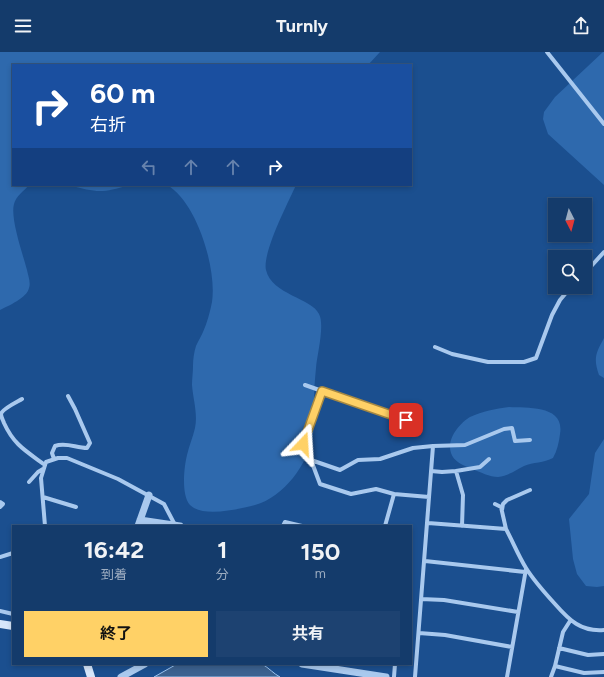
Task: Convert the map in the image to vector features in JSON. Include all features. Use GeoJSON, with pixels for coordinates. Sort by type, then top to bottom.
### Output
{"type":"FeatureCollection","features":[{"type":"Feature","properties":{"kind":"main road"},"geometry":{"type":"LineString","coordinates":[[0,624],[12,626]]}},
{"type":"Feature","properties":{"kind":"main road"},"geometry":{"type":"LineString","coordinates":[[87,665],[91,677]]}},
{"type":"Feature","properties":{"kind":"street"},"geometry":{"type":"LineString","coordinates":[[547,52],[604,124]]}},
{"type":"Feature","properties":{"kind":"street"},"geometry":{"type":"LineString","coordinates":[[592,265],[604,252]]}},
{"type":"Feature","properties":{"kind":"street"},"geometry":{"type":"LineString","coordinates":[[435,347],[452,354],[488,362],[524,362],[536,358],[552,315],[560,300],[566,294]]}},
{"type":"Feature","properties":{"kind":"street"},"geometry":{"type":"LineString","coordinates":[[305,385],[406,420]]}},
{"type":"Feature","properties":{"kind":"street"},"geometry":{"type":"LineString","coordinates":[[322,391],[303,444],[320,484],[351,494],[376,489],[394,494],[429,497]]}},
{"type":"Feature","properties":{"kind":"street"},"geometry":{"type":"LineString","coordinates":[[54,459],[52,452],[55,446],[66,445],[87,448],[90,444],[68,396]]}},
{"type":"Feature","properties":{"kind":"street"},"geometry":{"type":"LineString","coordinates":[[22,399],[3,410],[1,414],[8,432],[17,444],[44,467]]}},
{"type":"Feature","properties":{"kind":"street"},"geometry":{"type":"LineString","coordinates":[[311,460],[340,470],[358,460],[380,459],[413,448],[465,444],[510,428],[512,428],[515,441],[530,440]]}},
{"type":"Feature","properties":{"kind":"street"},"geometry":{"type":"LineString","coordinates":[[415,677],[433,446]]}},
{"type":"Feature","properties":{"kind":"street"},"geometry":{"type":"LineString","coordinates":[[44,525],[41,478],[44,467],[46,462],[54,459],[67,458],[118,479],[164,504],[177,525]]}},
{"type":"Feature","properties":{"kind":"street"},"geometry":{"type":"LineString","coordinates":[[431,471],[456,471],[480,467],[489,459]]}},
{"type":"Feature","properties":{"kind":"street"},"geometry":{"type":"LineString","coordinates":[[29,482],[44,467]]}},
{"type":"Feature","properties":{"kind":"street"},"geometry":{"type":"LineString","coordinates":[[456,471],[463,495],[462,526]]}},
{"type":"Feature","properties":{"kind":"street"},"geometry":{"type":"LineString","coordinates":[[530,490],[507,500],[503,504],[502,510],[506,529],[526,570],[570,621],[583,628],[598,631],[604,630]]}},
{"type":"Feature","properties":{"kind":"street"},"geometry":{"type":"LineString","coordinates":[[385,525],[394,494]]}},
{"type":"Feature","properties":{"kind":"street"},"geometry":{"type":"LineString","coordinates":[[149,495],[139,523],[165,525]]}},
{"type":"Feature","properties":{"kind":"street"},"geometry":{"type":"LineString","coordinates":[[43,497],[76,507]]}},
{"type":"Feature","properties":{"kind":"street"},"geometry":{"type":"LineString","coordinates":[[0,502],[3,504],[0,507]]}},
{"type":"Feature","properties":{"kind":"street"},"geometry":{"type":"LineString","coordinates":[[495,504],[501,507],[502,510]]}},
{"type":"Feature","properties":{"kind":"street"},"geometry":{"type":"LineString","coordinates":[[284,525],[285,522],[298,525]]}},
{"type":"Feature","properties":{"kind":"street"},"geometry":{"type":"LineString","coordinates":[[428,523],[506,529]]}},
{"type":"Feature","properties":{"kind":"street"},"geometry":{"type":"LineString","coordinates":[[0,557],[12,553]]}},
{"type":"Feature","properties":{"kind":"street"},"geometry":{"type":"LineString","coordinates":[[425,561],[526,570]]}},
{"type":"Feature","properties":{"kind":"street"},"geometry":{"type":"LineString","coordinates":[[507,677],[526,570]]}},
{"type":"Feature","properties":{"kind":"street"},"geometry":{"type":"LineString","coordinates":[[422,599],[444,600],[518,612]]}},
{"type":"Feature","properties":{"kind":"street"},"geometry":{"type":"LineString","coordinates":[[0,610],[12,614]]}},
{"type":"Feature","properties":{"kind":"street"},"geometry":{"type":"LineString","coordinates":[[551,677],[555,666],[562,632],[570,621]]}},
{"type":"Feature","properties":{"kind":"street"},"geometry":{"type":"LineString","coordinates":[[419,633],[445,635],[512,647]]}},
{"type":"Feature","properties":{"kind":"street"},"geometry":{"type":"LineString","coordinates":[[559,648],[588,655],[604,654]]}},
{"type":"Feature","properties":{"kind":"street"},"geometry":{"type":"LineString","coordinates":[[121,677],[143,665]]}},
{"type":"Feature","properties":{"kind":"street"},"geometry":{"type":"LineString","coordinates":[[308,665],[386,677]]}},
{"type":"Feature","properties":{"kind":"street"},"geometry":{"type":"LineString","coordinates":[[394,665],[394,677]]}},
{"type":"Feature","properties":{"kind":"street"},"geometry":{"type":"LineString","coordinates":[[555,666],[584,673],[604,672]]}},
{"type":"Feature","properties":{"kind":"shaded area"},"geometry":{"type":"Polygon","coordinates":[[[0,52],[380,52],[369,64],[12,64],[12,186],[28,186],[18,196],[13,210],[30,284],[28,292],[25,295],[0,310],[0,52]]]}},
{"type":"Feature","properties":{"kind":"shaded area"},"geometry":{"type":"Polygon","coordinates":[[[603,52],[604,185],[548,134],[543,119],[544,112],[555,97],[603,52]]]}},
{"type":"Feature","properties":{"kind":"shaded area"},"geometry":{"type":"Polygon","coordinates":[[[72,186],[126,186],[105,191],[72,186]]]}},
{"type":"Feature","properties":{"kind":"shaded area"},"geometry":{"type":"Polygon","coordinates":[[[168,186],[296,186],[272,240],[266,262],[266,270],[276,285],[284,291],[309,304],[319,314],[321,319],[321,332],[314,388],[314,431],[306,457],[293,478],[285,487],[266,501],[240,509],[212,512],[203,511],[190,505],[185,495],[185,466],[196,423],[192,385],[194,356],[196,346],[208,317],[212,302],[213,288],[208,255],[203,238],[196,221],[178,194],[168,186]]]}},
{"type":"Feature","properties":{"kind":"shaded area"},"geometry":{"type":"Polygon","coordinates":[[[604,338],[604,378],[599,375],[596,364],[596,356],[604,338]]]}},
{"type":"Feature","properties":{"kind":"shaded area"},"geometry":{"type":"Polygon","coordinates":[[[509,407],[535,408],[544,410],[557,418],[560,425],[560,434],[558,446],[553,458],[524,466],[509,474],[495,477],[469,468],[459,463],[452,456],[450,442],[458,427],[462,423],[470,417],[480,413],[509,407]]]}},
{"type":"Feature","properties":{"kind":"shaded area"},"geometry":{"type":"Polygon","coordinates":[[[604,439],[604,586],[597,587],[586,586],[577,574],[573,559],[569,519],[589,494],[595,453],[604,439]]]}},
{"type":"Feature","properties":{"kind":"shaded area"},"geometry":{"type":"Polygon","coordinates":[[[175,665],[264,665],[280,677],[154,677],[175,665]]]}},
{"type":"Feature","properties":{"kind":"route"},"geometry":{"type":"LineString","coordinates":[[303,444],[322,391],[406,420]]}}]}
